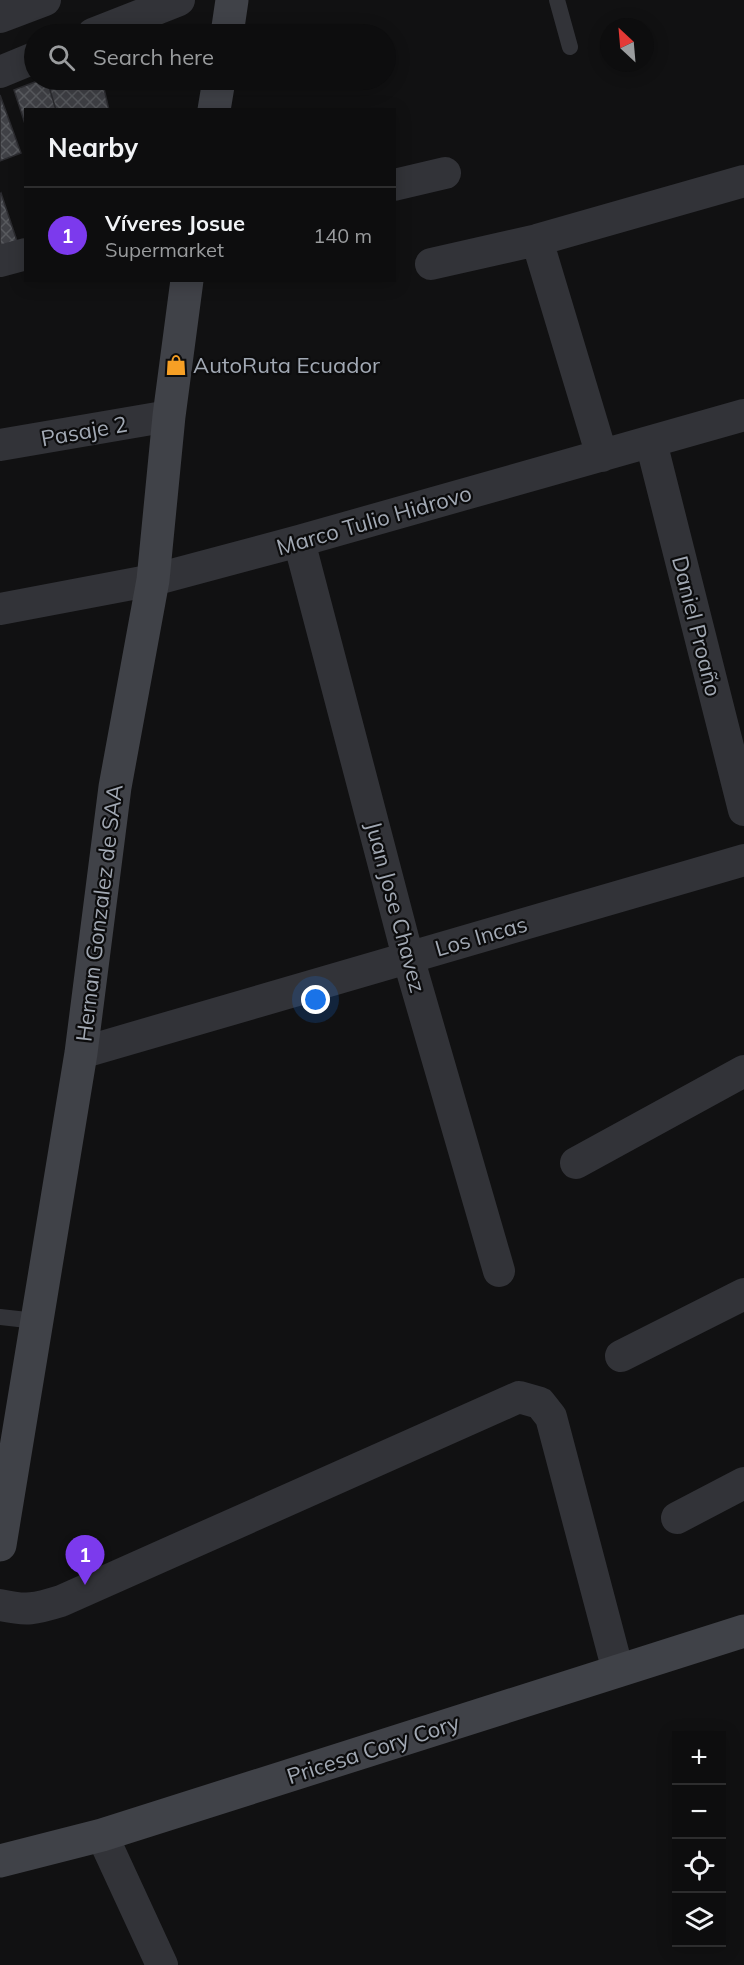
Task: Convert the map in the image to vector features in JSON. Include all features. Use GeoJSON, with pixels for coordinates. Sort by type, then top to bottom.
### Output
{"type":"FeatureCollection","features":[{"type":"Feature","properties":{"kind":"street"},"geometry":{"type":"LineString","coordinates":[[0,17],[45,0]]}},
{"type":"Feature","properties":{"kind":"street"},"geometry":{"type":"LineString","coordinates":[[119,24],[180,0]]}},
{"type":"Feature","properties":{"kind":"street"},"geometry":{"type":"LineString","coordinates":[[229,24],[235,1]]}},
{"type":"Feature","properties":{"kind":"street"},"geometry":{"type":"LineString","coordinates":[[0,72],[24,62]]}},
{"type":"Feature","properties":{"kind":"street"},"geometry":{"type":"LineString","coordinates":[[214,108],[217,90]]}},
{"type":"Feature","properties":{"kind":"street"},"geometry":{"type":"LineString","coordinates":[[396,185],[445,173]]}},
{"type":"Feature","properties":{"kind":"street"},"geometry":{"type":"LineString","coordinates":[[431,264],[537,240],[744,181]]}},
{"type":"Feature","properties":{"kind":"street"},"geometry":{"type":"LineString","coordinates":[[537,240],[602,456]]}},
{"type":"Feature","properties":{"kind":"street"},"geometry":{"type":"LineString","coordinates":[[0,261],[24,255]]}},
{"type":"Feature","properties":{"kind":"street","name":"Hernan Gonzalez de SAA"},"geometry":{"type":"LineString","coordinates":[[0,1545],[81,1053],[115,787],[153,580],[169,416],[187,282]]}},
{"type":"Feature","properties":{"kind":"street","name":"Pasaje 2"},"geometry":{"type":"LineString","coordinates":[[0,445],[169,416]]}},
{"type":"Feature","properties":{"kind":"street","name":"Marco Tulio Hidrovo"},"geometry":{"type":"LineString","coordinates":[[0,609],[153,580],[744,416]]}},
{"type":"Feature","properties":{"kind":"street","name":"Daniel Proaño"},"geometry":{"type":"LineString","coordinates":[[651,442],[744,810]]}},
{"type":"Feature","properties":{"kind":"street","name":"Juan Jose Chavez"},"geometry":{"type":"LineString","coordinates":[[299,541],[408,957],[499,1271]]}},
{"type":"Feature","properties":{"kind":"street","name":"Los Incas"},"geometry":{"type":"LineString","coordinates":[[81,1053],[744,860]]}},
{"type":"Feature","properties":{"kind":"street"},"geometry":{"type":"LineString","coordinates":[[576,1163],[744,1071]]}},
{"type":"Feature","properties":{"kind":"street"},"geometry":{"type":"LineString","coordinates":[[621,1356],[744,1294]]}},
{"type":"Feature","properties":{"kind":"street"},"geometry":{"type":"LineString","coordinates":[[0,1605],[36,1609],[61,1601],[519,1397],[540,1403],[551,1417],[618,1671]]}},
{"type":"Feature","properties":{"kind":"street"},"geometry":{"type":"LineString","coordinates":[[677,1518],[744,1484]]}},
{"type":"Feature","properties":{"kind":"street","name":"Pricesa Cory Cory"},"geometry":{"type":"LineString","coordinates":[[0,1861],[102,1835],[744,1631]]}},
{"type":"Feature","properties":{"kind":"street"},"geometry":{"type":"LineString","coordinates":[[102,1835],[162,1965]]}},
{"type":"Feature","properties":{"kind":"lane"},"geometry":{"type":"LineString","coordinates":[[557,0],[570,47]]}},
{"type":"Feature","properties":{"kind":"lane"},"geometry":{"type":"LineString","coordinates":[[0,1317],[36,1321]]}},
{"type":"Feature","properties":{"kind":"building"},"geometry":{"type":"Polygon","coordinates":[[[24,86],[24,90],[50,90],[55,108],[24,108],[24,121],[14,90],[24,86]]]}},
{"type":"Feature","properties":{"kind":"building"},"geometry":{"type":"Polygon","coordinates":[[[50,90],[104,90],[109,108],[55,108],[50,90]]]}},
{"type":"Feature","properties":{"kind":"building"},"geometry":{"type":"Polygon","coordinates":[[[0,95],[21,153],[0,161],[0,95]]]}},
{"type":"Feature","properties":{"kind":"building"},"geometry":{"type":"Polygon","coordinates":[[[0,194],[18,244],[0,250],[0,194]]]}},
{"type":"Feature","properties":{"kind":"place","name":"AutoRuta Ecuador"},"geometry":{"type":"Point","coordinates":[176,365]}},
{"type":"Feature","properties":{"kind":"place","name":"Víveres Josue"},"geometry":{"type":"Point","coordinates":[85,1585]}}]}
